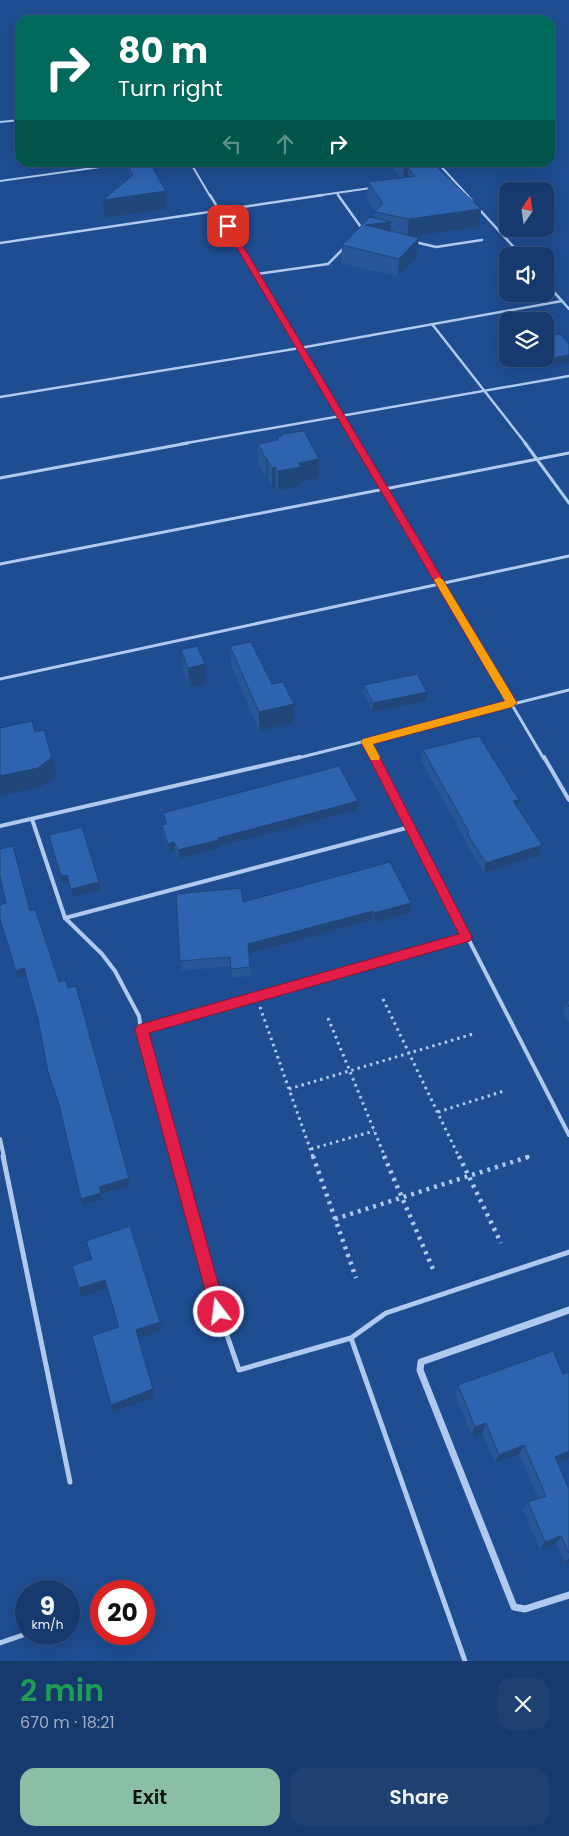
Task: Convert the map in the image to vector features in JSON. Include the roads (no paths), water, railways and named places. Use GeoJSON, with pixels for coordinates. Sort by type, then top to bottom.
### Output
{"type":"FeatureCollection","features":[{"type":"Feature","properties":{"kind":"street"},"geometry":{"type":"LineString","coordinates":[[569,1310],[421,1362],[420,1370],[514,1607],[524,1610],[569,1595]]}},
{"type":"Feature","properties":{"kind":"lane"},"geometry":{"type":"LineString","coordinates":[[0,122],[15,120]]}},
{"type":"Feature","properties":{"kind":"lane"},"geometry":{"type":"LineString","coordinates":[[0,181],[100,167]]}},
{"type":"Feature","properties":{"kind":"lane"},"geometry":{"type":"LineString","coordinates":[[193,167],[569,800]]}},
{"type":"Feature","properties":{"kind":"lane"},"geometry":{"type":"LineString","coordinates":[[441,167],[514,247]]}},
{"type":"Feature","properties":{"kind":"lane"},"geometry":{"type":"LineString","coordinates":[[441,178],[450,177]]}},
{"type":"Feature","properties":{"kind":"lane"},"geometry":{"type":"LineString","coordinates":[[0,243],[375,187]]}},
{"type":"Feature","properties":{"kind":"lane"},"geometry":{"type":"LineString","coordinates":[[337,192],[363,230]]}},
{"type":"Feature","properties":{"kind":"lane"},"geometry":{"type":"LineString","coordinates":[[409,241],[436,247],[482,240]]}},
{"type":"Feature","properties":{"kind":"lane"},"geometry":{"type":"LineString","coordinates":[[257,274],[328,264],[349,244]]}},
{"type":"Feature","properties":{"kind":"lane"},"geometry":{"type":"LineString","coordinates":[[554,292],[569,309]]}},
{"type":"Feature","properties":{"kind":"lane"},"geometry":{"type":"LineString","coordinates":[[0,397],[300,348],[562,301]]}},
{"type":"Feature","properties":{"kind":"lane"},"geometry":{"type":"LineString","coordinates":[[432,324],[537,459],[569,504]]}},
{"type":"Feature","properties":{"kind":"lane"},"geometry":{"type":"LineString","coordinates":[[0,478],[340,414],[569,376]]}},
{"type":"Feature","properties":{"kind":"lane"},"geometry":{"type":"LineString","coordinates":[[0,564],[569,453]]}},
{"type":"Feature","properties":{"kind":"lane"},"geometry":{"type":"LineString","coordinates":[[0,679],[569,556]]}},
{"type":"Feature","properties":{"kind":"lane"},"geometry":{"type":"LineString","coordinates":[[0,826],[367,742],[512,703],[569,690]]}},
{"type":"Feature","properties":{"kind":"lane"},"geometry":{"type":"LineString","coordinates":[[367,742],[569,1135]]}},
{"type":"Feature","properties":{"kind":"lane"},"geometry":{"type":"LineString","coordinates":[[32,819],[65,918],[102,954],[115,971],[139,1016],[141,1030],[219,1312],[239,1370],[351,1338],[386,1313],[569,1252]]}},
{"type":"Feature","properties":{"kind":"lane"},"geometry":{"type":"LineString","coordinates":[[65,918],[410,827]]}},
{"type":"Feature","properties":{"kind":"lane"},"geometry":{"type":"LineString","coordinates":[[141,1030],[466,937]]}},
{"type":"Feature","properties":{"kind":"lane"},"geometry":{"type":"LineString","coordinates":[[0,1139],[70,1482]]}},
{"type":"Feature","properties":{"kind":"lane"},"geometry":{"type":"LineString","coordinates":[[351,1338],[465,1661]]}},
{"type":"Feature","properties":{"kind":"lane"},"geometry":{"type":"LineString","coordinates":[[0,1643],[15,1638]]}}]}
